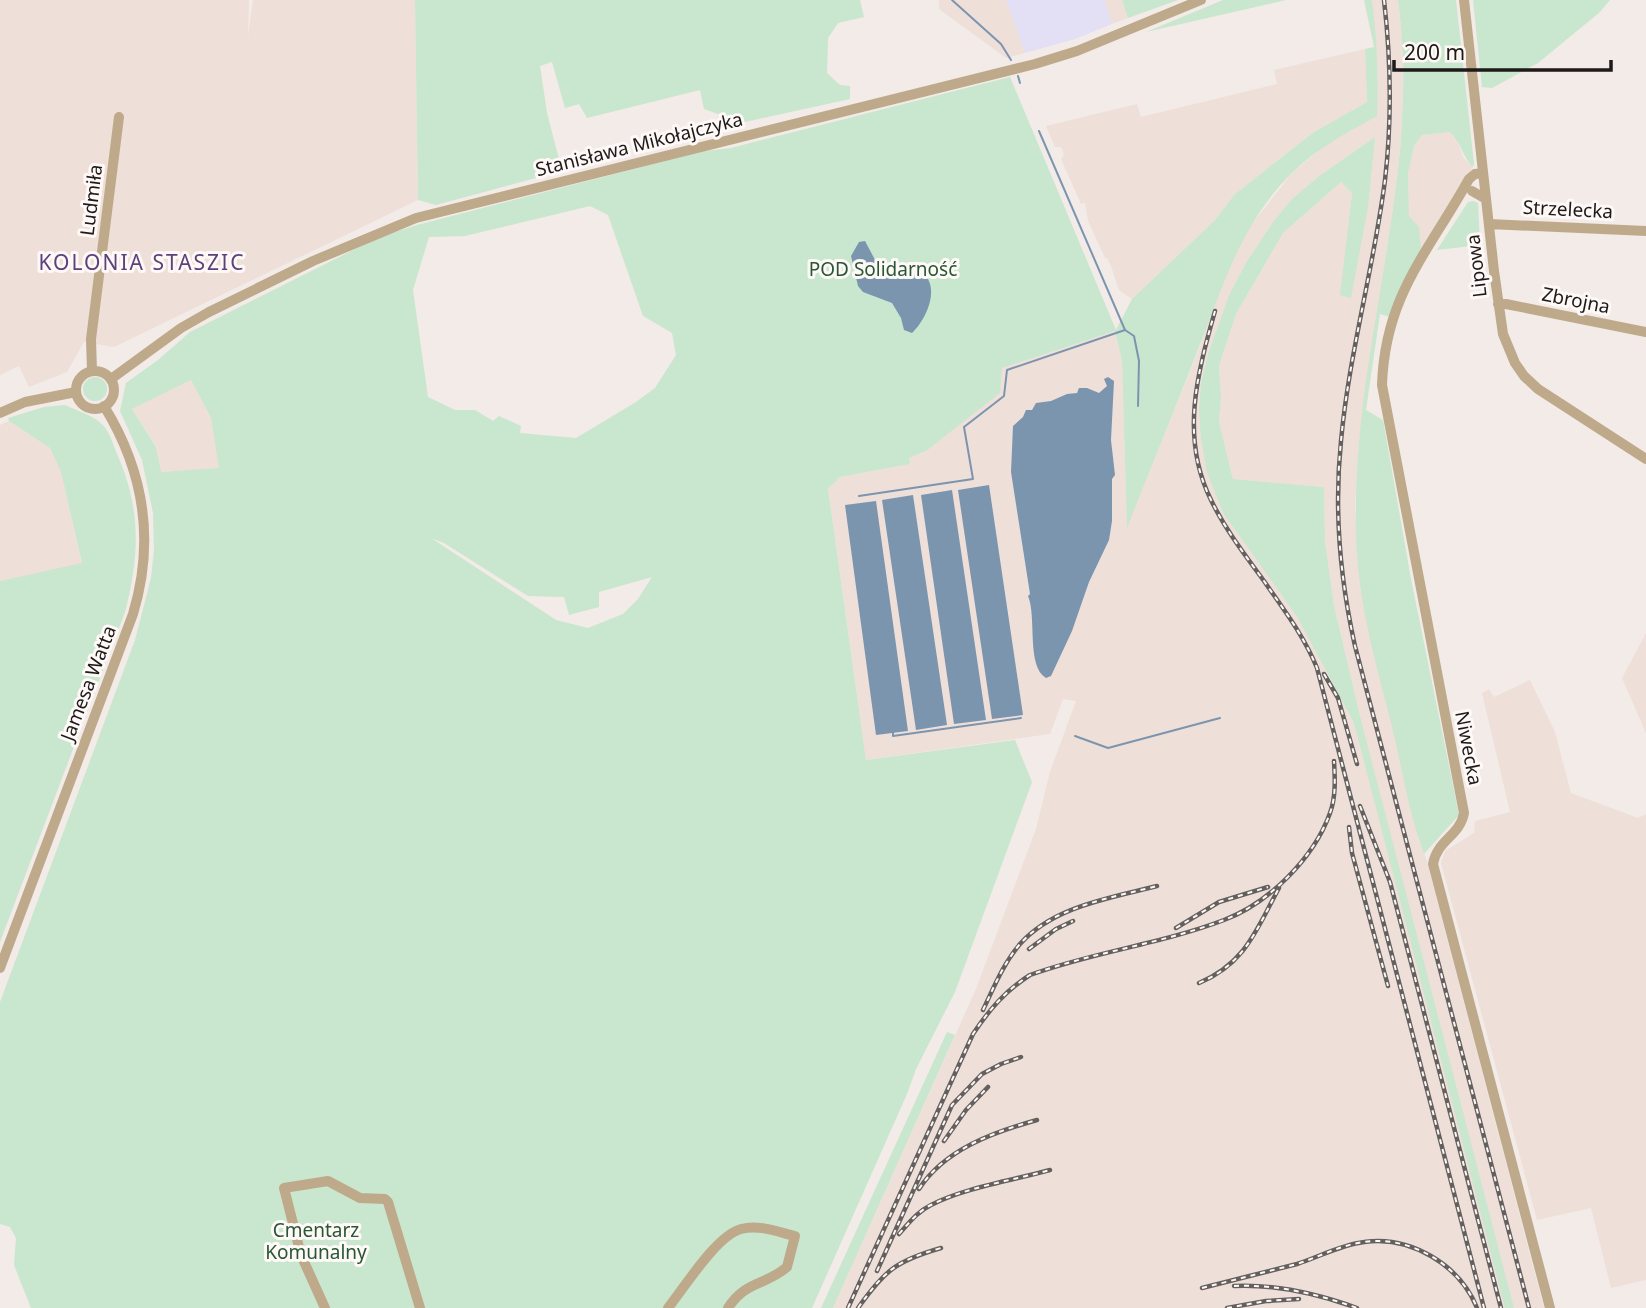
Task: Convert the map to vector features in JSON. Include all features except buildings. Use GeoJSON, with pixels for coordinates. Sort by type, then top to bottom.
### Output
{"type":"FeatureCollection","features":[{"type":"Feature","properties":{"kind":"street","name":"Stanisława Mikołajczyka"},"geometry":{"type":"LineString","coordinates":[[111,379],[181,328],[209,312],[313,261],[415,218],[1035,64],[1069,54],[1201,0]]}},
{"type":"Feature","properties":{"kind":"street","name":"Lipowa"},"geometry":{"type":"LineString","coordinates":[[1464,0],[1498,304],[1507,346],[1524,376],[1538,388],[1646,458]]}},
{"type":"Feature","properties":{"kind":"street","name":"Ludmiła"},"geometry":{"type":"LineString","coordinates":[[92,371],[91,339],[119,117]]}},
{"type":"Feature","properties":{"kind":"street","name":"Niwecka"},"geometry":{"type":"LineString","coordinates":[[1484,179],[1467,192],[1425,251],[1401,296],[1389,333],[1382,385],[1464,813],[1460,825],[1438,848],[1433,864],[1550,1308]]}},
{"type":"Feature","properties":{"kind":"street"},"geometry":{"type":"LineString","coordinates":[[1467,192],[1486,199]]}},
{"type":"Feature","properties":{"kind":"street","name":"Strzelecka"},"geometry":{"type":"LineString","coordinates":[[1489,224],[1646,231]]}},
{"type":"Feature","properties":{"kind":"street","name":"Zbrojna"},"geometry":{"type":"LineString","coordinates":[[1498,304],[1646,332]]}},
{"type":"Feature","properties":{"kind":"street"},"geometry":{"type":"LineString","coordinates":[[99,371],[111,379],[114,391],[104,407],[97,409],[83,405],[76,393],[81,376],[99,371]]}},
{"type":"Feature","properties":{"kind":"street"},"geometry":{"type":"LineString","coordinates":[[0,413],[24,402],[76,393]]}},
{"type":"Feature","properties":{"kind":"street","name":"Jamesa Watta"},"geometry":{"type":"LineString","coordinates":[[0,968],[133,614],[142,579],[146,536],[142,498],[127,449],[104,407]]}},
{"type":"Feature","properties":{"kind":"street"},"geometry":{"type":"LineString","coordinates":[[325,1308],[302,1255],[284,1188],[328,1181],[354,1197],[385,1199],[388,1202],[420,1308]]}},
{"type":"Feature","properties":{"kind":"street"},"geometry":{"type":"LineString","coordinates":[[668,1308],[720,1241],[732,1232],[758,1228],[795,1236],[786,1267],[736,1295],[728,1308]]}},
{"type":"Feature","properties":{"kind":"shaded area"},"geometry":{"type":"Polygon","coordinates":[[[0,0],[249,0],[248,36],[253,0],[415,0],[418,200],[114,347],[84,342],[67,372],[29,387],[19,366],[0,375],[0,0]]]}},
{"type":"Feature","properties":{"kind":"shaded area"},"geometry":{"type":"Polygon","coordinates":[[[939,0],[1006,0],[1025,53],[1006,58],[939,9],[939,0]]]}},
{"type":"Feature","properties":{"kind":"shaded area"},"geometry":{"type":"Polygon","coordinates":[[[1006,0],[1105,0],[1112,24],[1075,39],[1025,53],[1006,0]]]}},
{"type":"Feature","properties":{"kind":"shaded area"},"geometry":{"type":"Polygon","coordinates":[[[1105,0],[1122,0],[1128,18],[1112,24],[1105,0]]]}},
{"type":"Feature","properties":{"kind":"shaded area"},"geometry":{"type":"Polygon","coordinates":[[[1372,0],[1398,0],[1404,101],[1396,194],[1359,442],[1355,505],[1360,585],[1419,840],[1426,858],[1544,1308],[833,1308],[976,989],[1036,829],[1050,772],[1076,701],[1063,699],[1050,734],[866,760],[828,489],[840,477],[910,464],[909,458],[926,451],[1002,368],[1115,331],[1122,361],[1127,526],[1196,357],[1227,269],[1245,233],[1292,173],[1324,146],[1377,115],[1378,72],[1372,0]],[[1375,137],[1319,176],[1291,200],[1247,261],[1229,295],[1208,354],[1201,383],[1199,409],[1207,473],[1223,513],[1297,617],[1354,723],[1362,724],[1334,606],[1325,541],[1324,487],[1233,479],[1219,422],[1219,366],[1236,314],[1283,233],[1341,182],[1352,193],[1341,295],[1351,297],[1375,137]]]}},
{"type":"Feature","properties":{"kind":"shaded area"},"geometry":{"type":"Polygon","coordinates":[[[1365,49],[1367,102],[1314,132],[1235,194],[1215,220],[1132,299],[1119,290],[1111,266],[1088,221],[1085,203],[1081,204],[1061,159],[1064,155],[1061,147],[1055,147],[1046,126],[1137,104],[1141,117],[1277,84],[1274,70],[1365,49]]]}},
{"type":"Feature","properties":{"kind":"shaded area"},"geometry":{"type":"Polygon","coordinates":[[[1450,132],[1456,137],[1463,157],[1473,167],[1421,250],[1409,216],[1408,173],[1414,146],[1422,135],[1450,132]]]}},
{"type":"Feature","properties":{"kind":"shaded area"},"geometry":{"type":"Polygon","coordinates":[[[191,380],[211,418],[220,469],[160,472],[156,446],[132,409],[191,380]]]}},
{"type":"Feature","properties":{"kind":"shaded area"},"geometry":{"type":"Polygon","coordinates":[[[9,421],[50,448],[61,472],[82,564],[0,581],[0,425],[9,421]]]}},
{"type":"Feature","properties":{"kind":"shaded area"},"geometry":{"type":"Polygon","coordinates":[[[1646,633],[1646,733],[1622,678],[1646,633]]]}},
{"type":"Feature","properties":{"kind":"shaded area"},"geometry":{"type":"Polygon","coordinates":[[[1530,680],[1555,732],[1571,793],[1638,818],[1646,814],[1646,1280],[1611,1288],[1591,1208],[1537,1220],[1441,863],[1445,851],[1474,833],[1475,821],[1510,812],[1482,693],[1489,689],[1494,697],[1530,680]]]}},
{"type":"Feature","properties":{"kind":"green space"},"geometry":{"type":"Polygon","coordinates":[[[415,0],[860,0],[864,17],[838,23],[828,38],[827,73],[840,85],[850,86],[850,99],[736,124],[704,109],[700,90],[587,118],[579,104],[565,108],[552,62],[540,66],[547,113],[562,171],[436,205],[418,200],[415,0]]]}},
{"type":"Feature","properties":{"kind":"green space"},"geometry":{"type":"Polygon","coordinates":[[[1122,0],[1178,0],[1128,18],[1122,0]]]}},
{"type":"Feature","properties":{"kind":"green space"},"geometry":{"type":"Polygon","coordinates":[[[1223,0],[1286,0],[1146,32],[1223,0]]]}},
{"type":"Feature","properties":{"kind":"green space"},"geometry":{"type":"Polygon","coordinates":[[[1364,0],[1372,0],[1374,14],[1378,72],[1377,116],[1333,141],[1302,163],[1274,192],[1245,237],[1233,260],[1127,528],[1122,361],[1115,331],[1002,368],[1000,393],[926,451],[909,458],[910,464],[840,477],[828,489],[866,760],[1015,740],[1032,782],[955,992],[916,1069],[812,1308],[31,1308],[14,1265],[16,1238],[10,1227],[0,1224],[0,1002],[135,640],[151,578],[154,550],[153,513],[142,460],[120,411],[126,383],[190,332],[379,237],[704,151],[731,148],[1010,77],[1116,330],[1132,299],[1215,220],[1235,194],[1314,132],[1367,102],[1365,49],[1374,47],[1364,0]],[[590,206],[465,236],[429,237],[413,290],[428,397],[455,410],[475,410],[493,421],[499,416],[521,426],[520,433],[576,438],[655,388],[676,355],[672,333],[643,316],[608,215],[590,206]],[[191,380],[132,409],[156,447],[161,472],[219,468],[211,418],[191,380]],[[431,538],[556,620],[588,628],[623,614],[638,599],[652,577],[599,592],[599,607],[569,615],[564,597],[528,596],[444,543],[431,538]]]}},
{"type":"Feature","properties":{"kind":"green space"},"geometry":{"type":"Polygon","coordinates":[[[1398,0],[1456,0],[1474,164],[1473,167],[1450,132],[1422,135],[1414,146],[1408,173],[1409,216],[1419,227],[1421,250],[1390,317],[1380,314],[1366,410],[1383,420],[1411,579],[1459,815],[1424,854],[1375,661],[1360,585],[1356,532],[1358,460],[1365,387],[1391,222],[1403,112],[1403,56],[1398,0]]]}},
{"type":"Feature","properties":{"kind":"green space"},"geometry":{"type":"Polygon","coordinates":[[[1473,0],[1610,0],[1600,12],[1538,63],[1492,88],[1482,87],[1473,0]]]}},
{"type":"Feature","properties":{"kind":"green space"},"geometry":{"type":"Polygon","coordinates":[[[1375,137],[1368,207],[1351,298],[1340,295],[1352,193],[1341,182],[1283,233],[1236,314],[1219,366],[1219,422],[1233,479],[1324,487],[1325,541],[1334,606],[1362,724],[1514,1308],[1505,1308],[1354,723],[1297,617],[1223,513],[1207,473],[1201,439],[1201,383],[1208,354],[1229,295],[1247,261],[1291,200],[1319,176],[1375,137]]]}},
{"type":"Feature","properties":{"kind":"green space"},"geometry":{"type":"Polygon","coordinates":[[[1468,202],[1478,203],[1480,245],[1437,250],[1468,202]]]}},
{"type":"Feature","properties":{"kind":"green space"},"geometry":{"type":"Polygon","coordinates":[[[95,377],[106,384],[107,389],[100,400],[95,401],[84,394],[83,389],[90,378],[95,377]]]}},
{"type":"Feature","properties":{"kind":"green space"},"geometry":{"type":"Polygon","coordinates":[[[65,405],[99,422],[111,439],[125,474],[134,513],[136,532],[133,571],[125,612],[0,942],[0,581],[82,563],[61,472],[50,448],[8,418],[44,407],[65,405]]]}},
{"type":"Feature","properties":{"kind":"green space"},"geometry":{"type":"Polygon","coordinates":[[[947,1032],[955,1035],[833,1308],[821,1308],[947,1032]]]}},
{"type":"Feature","properties":{"kind":"water"},"geometry":{"type":"Polygon","coordinates":[[[865,241],[882,273],[924,274],[929,280],[929,304],[912,333],[904,330],[901,318],[892,303],[863,292],[858,286],[851,256],[859,242],[865,241]]]}},
{"type":"Feature","properties":{"kind":"water"},"geometry":{"type":"Polygon","coordinates":[[[1108,377],[1114,381],[1111,440],[1115,475],[1112,479],[1109,540],[1089,582],[1072,631],[1051,676],[1046,678],[1040,672],[1034,652],[1028,596],[1030,594],[1011,472],[1013,426],[1026,410],[1032,410],[1036,403],[1077,393],[1079,388],[1099,393],[1107,386],[1104,379],[1108,377]]]}},
{"type":"Feature","properties":{"kind":"water"},"geometry":{"type":"Polygon","coordinates":[[[989,485],[1023,715],[992,719],[958,490],[989,485]]]}},
{"type":"Feature","properties":{"kind":"water"},"geometry":{"type":"Polygon","coordinates":[[[952,490],[986,720],[954,724],[921,495],[952,490]]]}},
{"type":"Feature","properties":{"kind":"water"},"geometry":{"type":"Polygon","coordinates":[[[913,495],[947,725],[916,730],[882,500],[913,495]]]}},
{"type":"Feature","properties":{"kind":"water"},"geometry":{"type":"Polygon","coordinates":[[[876,501],[908,731],[876,735],[845,505],[876,501]]]}},
{"type":"Feature","properties":{"kind":"waterway"},"geometry":{"type":"LineString","coordinates":[[952,0],[1001,44],[1011,60]]}},
{"type":"Feature","properties":{"kind":"waterway"},"geometry":{"type":"LineString","coordinates":[[1018,76],[1020,83]]}},
{"type":"Feature","properties":{"kind":"waterway"},"geometry":{"type":"LineString","coordinates":[[1039,131],[1125,330],[1134,336],[1139,361],[1138,406]]}},
{"type":"Feature","properties":{"kind":"waterway"},"geometry":{"type":"LineString","coordinates":[[859,496],[973,479],[964,427],[1004,396],[1007,370],[1125,330]]}},
{"type":"Feature","properties":{"kind":"waterway"},"geometry":{"type":"LineString","coordinates":[[893,733],[893,736],[1021,718]]}},
{"type":"Feature","properties":{"kind":"waterway"},"geometry":{"type":"LineString","coordinates":[[1075,736],[1108,748],[1220,718]]}},
{"type":"Feature","properties":{"kind":"railway"},"geometry":{"type":"LineString","coordinates":[[1384,0],[1390,90],[1389,135],[1380,213],[1350,375],[1341,441],[1338,518],[1342,570],[1355,646],[1529,1308]]}},
{"type":"Feature","properties":{"kind":"railway"},"geometry":{"type":"LineString","coordinates":[[1215,311],[1202,358],[1195,406],[1196,453],[1202,477],[1223,521],[1293,623],[1317,668],[1484,1308]]}},
{"type":"Feature","properties":{"kind":"railway"},"geometry":{"type":"LineString","coordinates":[[1324,674],[1338,698],[1357,764]]}},
{"type":"Feature","properties":{"kind":"railway"},"geometry":{"type":"LineString","coordinates":[[848,1308],[973,1034],[998,1002],[1030,975],[1224,920],[1273,891],[1301,862],[1323,830],[1333,801],[1334,761]]}},
{"type":"Feature","properties":{"kind":"railway"},"geometry":{"type":"LineString","coordinates":[[1360,806],[1390,882],[1501,1308]]}},
{"type":"Feature","properties":{"kind":"railway"},"geometry":{"type":"LineString","coordinates":[[1349,827],[1352,853],[1388,986]]}},
{"type":"Feature","properties":{"kind":"railway"},"geometry":{"type":"LineString","coordinates":[[983,1010],[1009,960],[1020,944],[1034,931],[1084,905],[1157,886]]}},
{"type":"Feature","properties":{"kind":"railway"},"geometry":{"type":"LineString","coordinates":[[1176,928],[1219,902],[1268,887]]}},
{"type":"Feature","properties":{"kind":"railway"},"geometry":{"type":"LineString","coordinates":[[1199,983],[1228,966],[1239,955],[1256,931],[1279,888]]}},
{"type":"Feature","properties":{"kind":"railway"},"geometry":{"type":"LineString","coordinates":[[1029,949],[1056,929],[1073,921]]}},
{"type":"Feature","properties":{"kind":"railway"},"geometry":{"type":"LineString","coordinates":[[877,1271],[952,1105],[982,1074],[1021,1057]]}},
{"type":"Feature","properties":{"kind":"railway"},"geometry":{"type":"LineString","coordinates":[[944,1141],[966,1110],[988,1087]]}},
{"type":"Feature","properties":{"kind":"railway"},"geometry":{"type":"LineString","coordinates":[[919,1189],[942,1163],[956,1153],[1004,1130],[1037,1120]]}},
{"type":"Feature","properties":{"kind":"railway"},"geometry":{"type":"LineString","coordinates":[[899,1234],[922,1211],[944,1199],[1050,1170]]}},
{"type":"Feature","properties":{"kind":"railway"},"geometry":{"type":"LineString","coordinates":[[1202,1288],[1297,1264],[1346,1246],[1381,1241],[1415,1248],[1446,1266],[1459,1279],[1477,1308]]}},
{"type":"Feature","properties":{"kind":"railway"},"geometry":{"type":"LineString","coordinates":[[858,1308],[876,1284],[893,1269],[941,1248]]}},
{"type":"Feature","properties":{"kind":"railway"},"geometry":{"type":"LineString","coordinates":[[1234,1286],[1297,1291],[1357,1308]]}},
{"type":"Feature","properties":{"kind":"railway"},"geometry":{"type":"LineString","coordinates":[[1227,1308],[1266,1301],[1299,1299]]}},
{"type":"Feature","properties":{"kind":"district","name":"KOLONIA STASZIC"},"geometry":{"type":"Point","coordinates":[142,263]}},
{"type":"Feature","properties":{"kind":"park label","name":"POD Solidarność"},"geometry":{"type":"Point","coordinates":[883,269]}},
{"type":"Feature","properties":{"kind":"park label","name":"Cmentarz Komunalny"},"geometry":{"type":"Point","coordinates":[316,1241]}}]}
